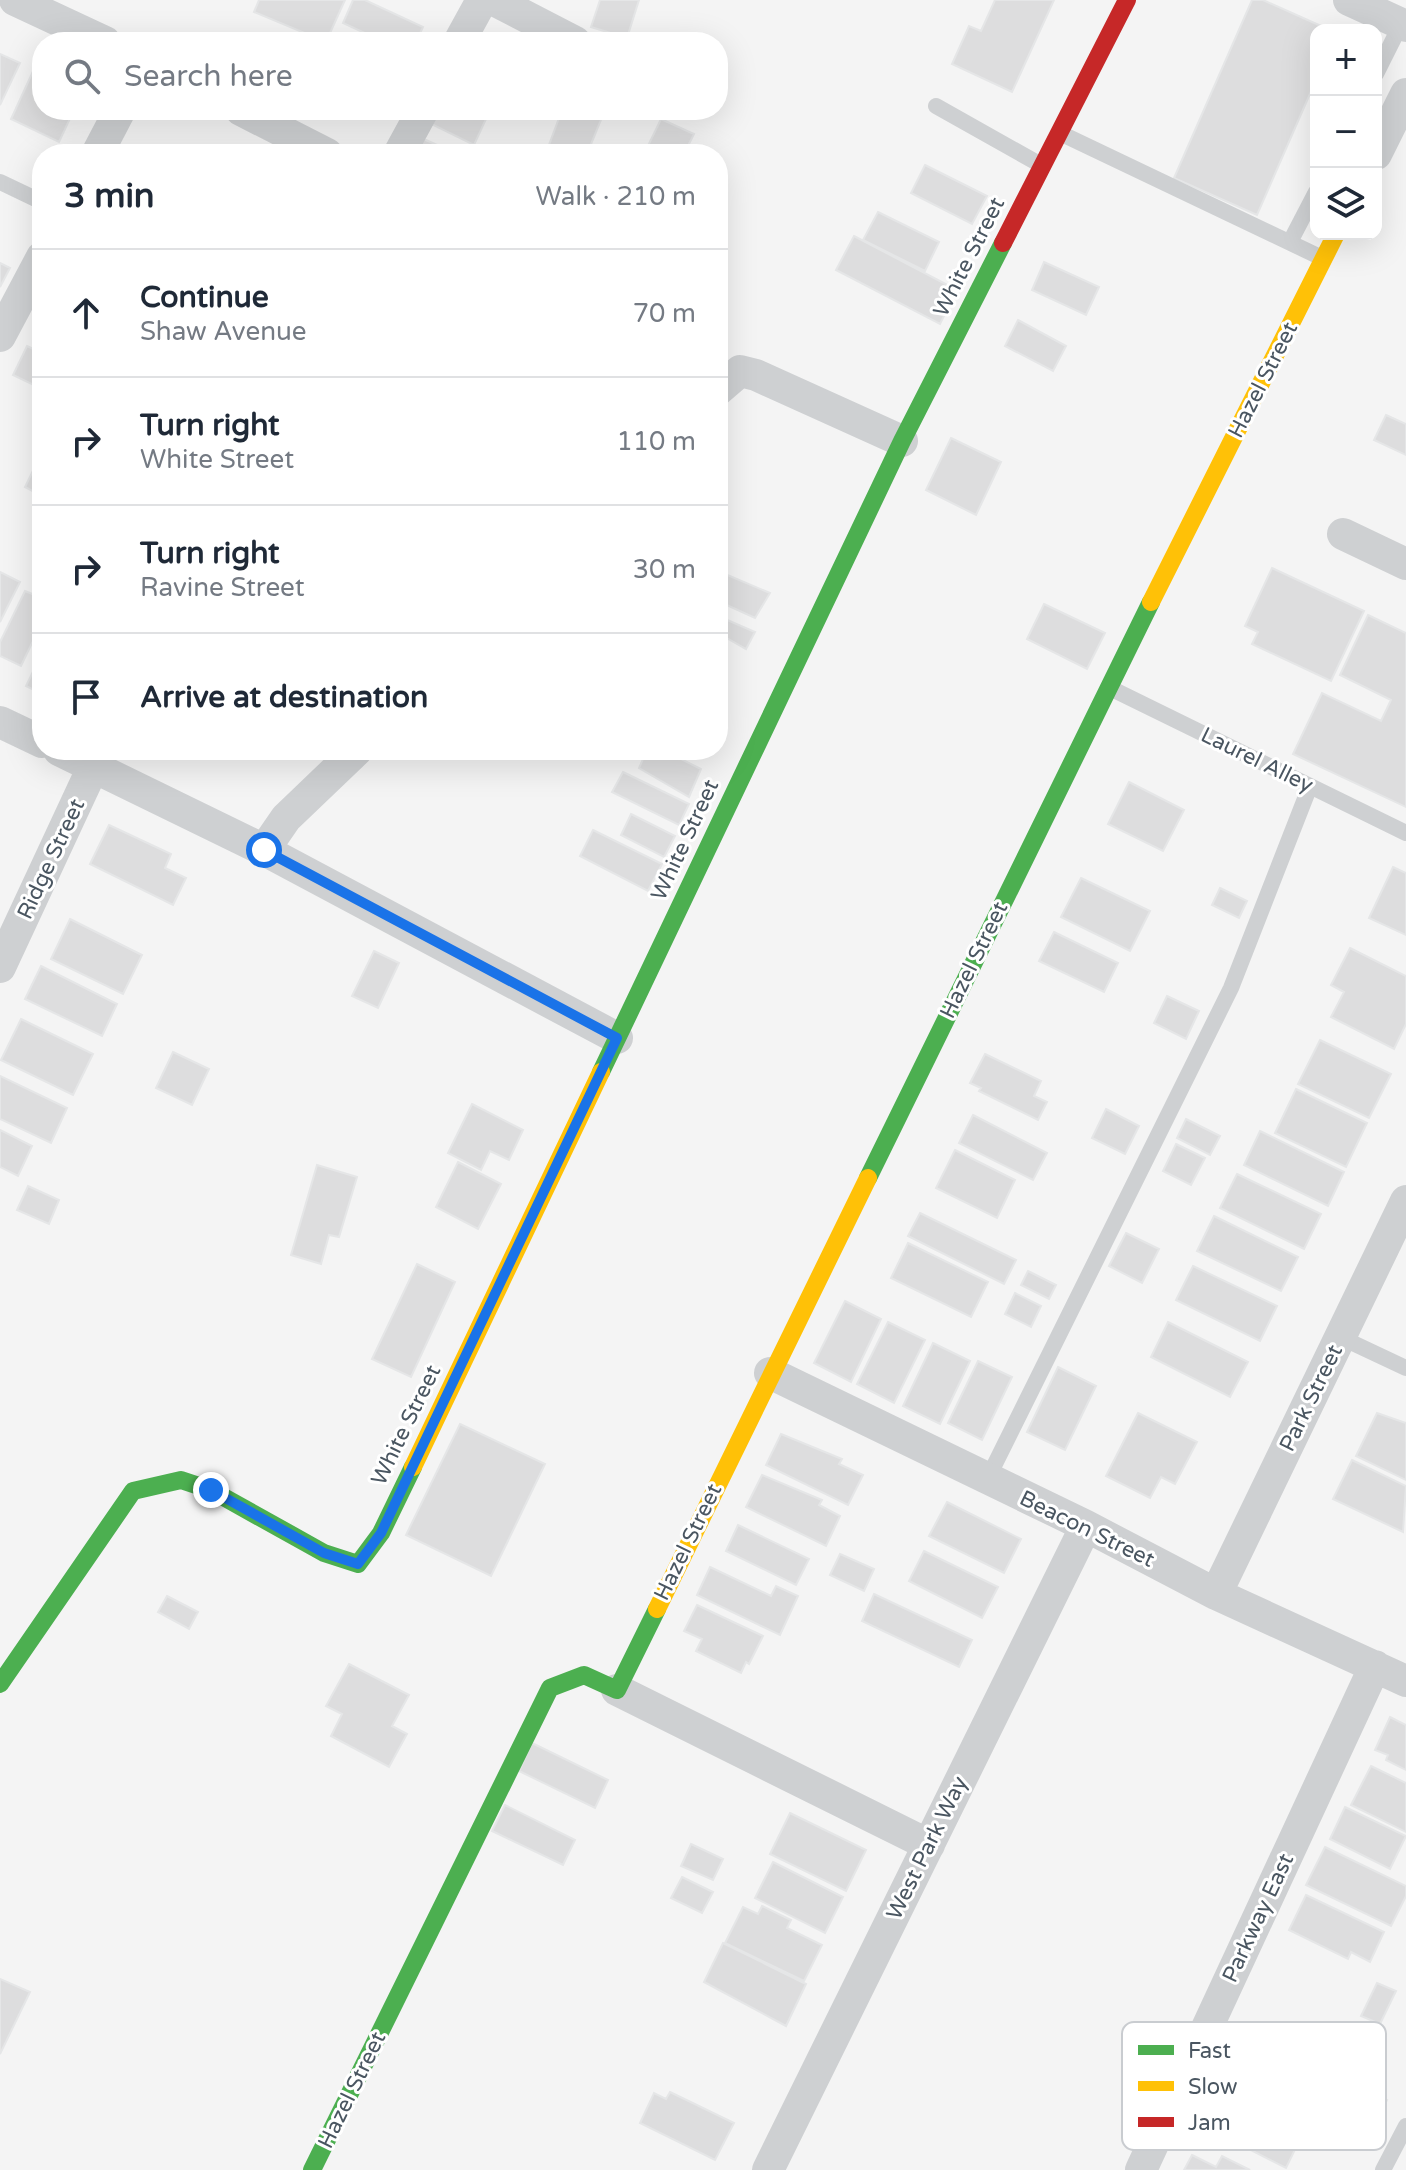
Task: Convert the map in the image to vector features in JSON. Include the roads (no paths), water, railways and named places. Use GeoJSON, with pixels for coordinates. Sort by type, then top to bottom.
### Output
{"type":"FeatureCollection","features":[{"type":"Feature","properties":{"kind":"street"},"geometry":{"type":"LineString","coordinates":[[15,0],[77,13],[95,32]]}},
{"type":"Feature","properties":{"kind":"street"},"geometry":{"type":"LineString","coordinates":[[464,32],[482,0]]}},
{"type":"Feature","properties":{"kind":"street"},"geometry":{"type":"LineString","coordinates":[[494,0],[556,32]]}},
{"type":"Feature","properties":{"kind":"street","name":"White Street"},"geometry":{"type":"LineString","coordinates":[[0,1684],[133,1491],[181,1480],[211,1490],[324,1553],[358,1564],[381,1533],[902,441],[1127,0]]}},
{"type":"Feature","properties":{"kind":"street"},"geometry":{"type":"LineString","coordinates":[[1349,0],[1404,25]]}},
{"type":"Feature","properties":{"kind":"street"},"geometry":{"type":"LineString","coordinates":[[1382,142],[1406,94]]}},
{"type":"Feature","properties":{"kind":"street"},"geometry":{"type":"LineString","coordinates":[[102,144],[115,120]]}},
{"type":"Feature","properties":{"kind":"street"},"geometry":{"type":"LineString","coordinates":[[261,120],[307,144]]}},
{"type":"Feature","properties":{"kind":"street"},"geometry":{"type":"LineString","coordinates":[[404,144],[418,120]]}},
{"type":"Feature","properties":{"kind":"street","name":"Hazel Street"},"geometry":{"type":"LineString","coordinates":[[617,1690],[1108,688],[1333,240]]}},
{"type":"Feature","properties":{"kind":"street"},"geometry":{"type":"LineString","coordinates":[[0,336],[32,276]]}},
{"type":"Feature","properties":{"kind":"street"},"geometry":{"type":"LineString","coordinates":[[728,381],[740,371],[756,375],[902,441]]}},
{"type":"Feature","properties":{"kind":"street"},"geometry":{"type":"LineString","coordinates":[[1343,534],[1406,564]]}},
{"type":"Feature","properties":{"kind":"street"},"geometry":{"type":"LineString","coordinates":[[0,722],[32,737]]}},
{"type":"Feature","properties":{"kind":"street","name":"Ridge Street"},"geometry":{"type":"LineString","coordinates":[[0,967],[96,760]]}},
{"type":"Feature","properties":{"kind":"street"},"geometry":{"type":"LineString","coordinates":[[101,760],[617,1038]]}},
{"type":"Feature","properties":{"kind":"street"},"geometry":{"type":"LineString","coordinates":[[264,850],[286,818],[347,760]]}},
{"type":"Feature","properties":{"kind":"street","name":"Park Street"},"geometry":{"type":"LineString","coordinates":[[1216,1594],[1406,1201]]}},
{"type":"Feature","properties":{"kind":"street","name":"Beacon Street"},"geometry":{"type":"LineString","coordinates":[[770,1373],[1086,1526],[1216,1594],[1406,1681]]}},
{"type":"Feature","properties":{"kind":"street","name":"West Park Way"},"geometry":{"type":"LineString","coordinates":[[768,2170],[1086,1526]]}},
{"type":"Feature","properties":{"kind":"street","name":"Parkway East"},"geometry":{"type":"LineString","coordinates":[[1210,2022],[1375,1666]]}},
{"type":"Feature","properties":{"kind":"street","name":"Hazel Street"},"geometry":{"type":"LineString","coordinates":[[312,2170],[550,1688],[584,1675],[929,1845]]}},
{"type":"Feature","properties":{"kind":"street","name":"Parkway East"},"geometry":{"type":"LineString","coordinates":[[1141,2170],[1150,2150]]}},
{"type":"Feature","properties":{"kind":"lane"},"geometry":{"type":"LineString","coordinates":[[1382,64],[1404,25]]}},
{"type":"Feature","properties":{"kind":"lane"},"geometry":{"type":"LineString","coordinates":[[936,106],[1042,166]]}},
{"type":"Feature","properties":{"kind":"lane"},"geometry":{"type":"LineString","coordinates":[[1060,133],[1324,258]]}},
{"type":"Feature","properties":{"kind":"lane"},"geometry":{"type":"LineString","coordinates":[[0,182],[32,197]]}},
{"type":"Feature","properties":{"kind":"lane"},"geometry":{"type":"LineString","coordinates":[[1290,242],[1310,204]]}},
{"type":"Feature","properties":{"kind":"lane","name":"Laurel Alley"},"geometry":{"type":"LineString","coordinates":[[1108,688],[1406,833]]}},
{"type":"Feature","properties":{"kind":"lane"},"geometry":{"type":"LineString","coordinates":[[987,1480],[1231,988],[1310,786]]}},
{"type":"Feature","properties":{"kind":"lane"},"geometry":{"type":"LineString","coordinates":[[1340,1337],[1406,1368]]}},
{"type":"Feature","properties":{"kind":"lane"},"geometry":{"type":"LineString","coordinates":[[1383,2170],[1406,2126]]}}]}
